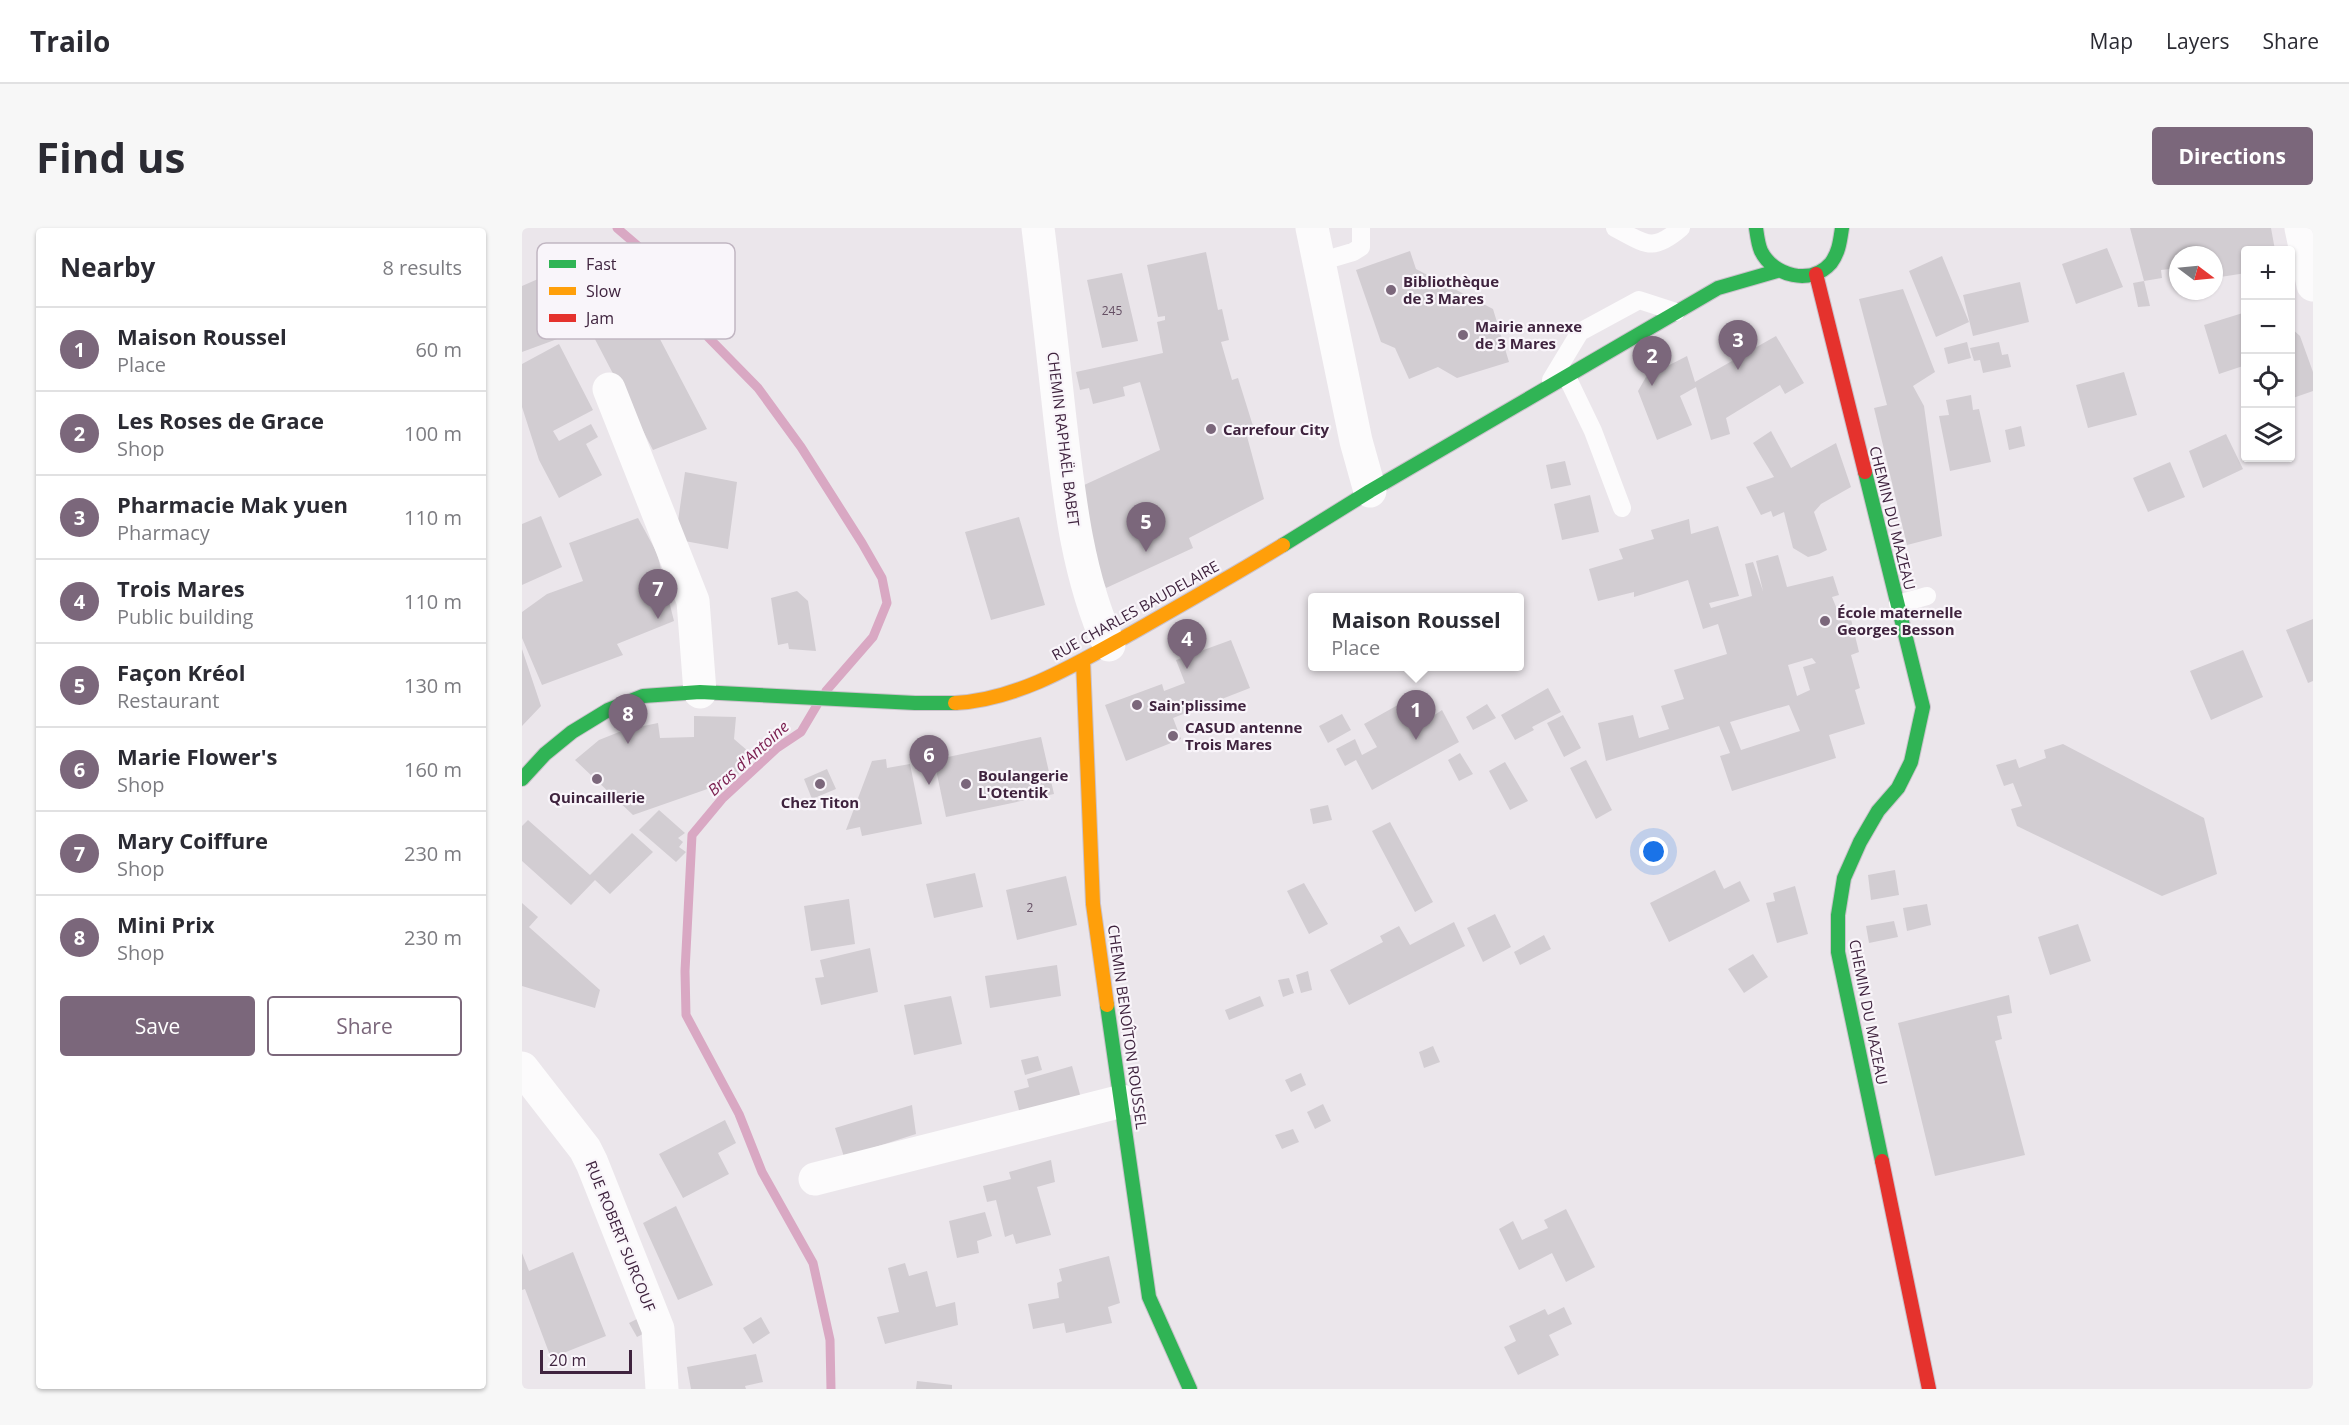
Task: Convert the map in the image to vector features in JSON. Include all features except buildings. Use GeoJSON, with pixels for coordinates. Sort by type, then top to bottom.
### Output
{"type":"FeatureCollection","features":[{"type":"Feature","properties":{"kind":"street","name":"CHEMIN RAPHAËL BABET"},"geometry":{"type":"LineString","coordinates":[[1038,228],[1070,506],[1082,566],[1100,626],[1096,653]]}},
{"type":"Feature","properties":{"kind":"street"},"geometry":{"type":"LineString","coordinates":[[1312,228],[1356,441],[1370,490]]}},
{"type":"Feature","properties":{"kind":"street"},"geometry":{"type":"LineString","coordinates":[[2301,228],[2313,285]]}},
{"type":"Feature","properties":{"kind":"street"},"geometry":{"type":"LineString","coordinates":[[1754,239],[1767,263],[1777,271],[1789,276],[1803,277],[1828,266],[1837,255],[1842,243],[1843,229]]}},
{"type":"Feature","properties":{"kind":"street","name":"RUE CHARLES BAUDELAIRE"},"geometry":{"type":"LineString","coordinates":[[1718,288],[1737,267]]}},
{"type":"Feature","properties":{"kind":"street","name":"RUE CHARLES BAUDELAIRE"},"geometry":{"type":"LineString","coordinates":[[522,779],[545,754],[572,732],[608,710],[643,696],[700,692],[957,703],[994,697],[1036,682],[1096,653],[1215,587],[1370,490],[1718,288],[1777,271]]}},
{"type":"Feature","properties":{"kind":"street","name":"CHEMIN DU MAZEAU"},"geometry":{"type":"LineString","coordinates":[[1816,273],[1923,707],[1911,762],[1898,788],[1878,811],[1869,826],[1844,878],[1838,915],[1838,952],[1929,1389]]}},
{"type":"Feature","properties":{"kind":"street"},"geometry":{"type":"LineString","coordinates":[[609,389],[693,601],[700,692]]}},
{"type":"Feature","properties":{"kind":"street","name":"CHEMIN BENOÎTON ROUSSEL"},"geometry":{"type":"LineString","coordinates":[[1096,653],[1093,904],[1149,1297],[1190,1389]]}},
{"type":"Feature","properties":{"kind":"street","name":"RUE ROBERT SURCOUF"},"geometry":{"type":"LineString","coordinates":[[522,1068],[585,1149],[592,1163],[658,1329],[662,1389]]}},
{"type":"Feature","properties":{"kind":"street"},"geometry":{"type":"LineString","coordinates":[[815,1179],[1122,1101]]}},
{"type":"Feature","properties":{"kind":"lane"},"geometry":{"type":"LineString","coordinates":[[1318,262],[1353,252],[1361,247],[1361,228]]}},
{"type":"Feature","properties":{"kind":"lane"},"geometry":{"type":"LineString","coordinates":[[1615,228],[1654,245],[1665,242],[1681,228]]}},
{"type":"Feature","properties":{"kind":"lane"},"geometry":{"type":"LineString","coordinates":[[1546,388],[1580,332],[1639,300],[1676,312]]}},
{"type":"Feature","properties":{"kind":"lane"},"geometry":{"type":"LineString","coordinates":[[1567,377],[1593,431],[1622,508]]}},
{"type":"Feature","properties":{"kind":"lane"},"geometry":{"type":"LineString","coordinates":[[1898,604],[1927,596]]}},
{"type":"Feature","properties":{"kind":"waterway","name":"Bras d'Antoine"},"geometry":{"type":"LineString","coordinates":[[617,228],[634,243]]}},
{"type":"Feature","properties":{"kind":"waterway","name":"Bras d'Antoine"},"geometry":{"type":"LineString","coordinates":[[710,339],[758,388],[801,447],[882,578],[887,603],[873,637],[826,691]]}},
{"type":"Feature","properties":{"kind":"waterway","name":"Bras d'Antoine"},"geometry":{"type":"LineString","coordinates":[[817,705],[801,732],[777,748],[722,799],[692,835],[685,971],[686,1015],[739,1114],[762,1172],[813,1263],[830,1340],[831,1389]]}},
{"type":"Feature","properties":{"kind":"traffic: fast"},"geometry":{"type":"LineString","coordinates":[[1756,228],[1761,251],[1767,260],[1783,272],[1803,276],[1823,270],[1831,263],[1840,242],[1842,228]]}},
{"type":"Feature","properties":{"kind":"traffic: fast"},"geometry":{"type":"LineString","coordinates":[[1283,545],[1370,491],[1718,288],[1777,271]]}},
{"type":"Feature","properties":{"kind":"traffic: fast"},"geometry":{"type":"LineString","coordinates":[[1865,472],[1923,707],[1911,762],[1898,788],[1878,811],[1860,842],[1844,878],[1838,915],[1838,952],[1882,1161]]}},
{"type":"Feature","properties":{"kind":"traffic: fast"},"geometry":{"type":"LineString","coordinates":[[522,779],[545,754],[572,732],[608,710],[643,696],[700,692],[955,703]]}},
{"type":"Feature","properties":{"kind":"traffic: fast"},"geometry":{"type":"LineString","coordinates":[[1107,1005],[1149,1297],[1190,1389]]}},
{"type":"Feature","properties":{"kind":"traffic: slow"},"geometry":{"type":"LineString","coordinates":[[955,703],[1002,695],[1069,668],[1283,545]]}},
{"type":"Feature","properties":{"kind":"traffic: slow"},"geometry":{"type":"LineString","coordinates":[[1083,660],[1093,904],[1107,1005]]}},
{"type":"Feature","properties":{"kind":"traffic: jam"},"geometry":{"type":"LineString","coordinates":[[1816,274],[1865,472]]}},
{"type":"Feature","properties":{"kind":"traffic: jam"},"geometry":{"type":"LineString","coordinates":[[1882,1161],[1929,1389]]}},
{"type":"Feature","properties":{"kind":"place","name":"Bibliothèque de 3 Mares"},"geometry":{"type":"Point","coordinates":[1391,290]}},
{"type":"Feature","properties":{"kind":"place","name":"Mairie annexe de 3 Mares"},"geometry":{"type":"Point","coordinates":[1463,335]}},
{"type":"Feature","properties":{"kind":"place","name":"Pharmacie Mak yuen"},"geometry":{"type":"Point","coordinates":[1738,370]}},
{"type":"Feature","properties":{"kind":"place","name":"Les Roses de Grace"},"geometry":{"type":"Point","coordinates":[1652,386]}},
{"type":"Feature","properties":{"kind":"place","name":"Carrefour City"},"geometry":{"type":"Point","coordinates":[1211,429]}},
{"type":"Feature","properties":{"kind":"place","name":"Façon Kréol"},"geometry":{"type":"Point","coordinates":[1146,552]}},
{"type":"Feature","properties":{"kind":"place","name":"Mary Coiffure"},"geometry":{"type":"Point","coordinates":[658,619]}},
{"type":"Feature","properties":{"kind":"place","name":"École maternelle Georges Besson"},"geometry":{"type":"Point","coordinates":[1825,621]}},
{"type":"Feature","properties":{"kind":"place","name":"Trois Mares"},"geometry":{"type":"Point","coordinates":[1187,669]}},
{"type":"Feature","properties":{"kind":"place","name":"Sain'plissime"},"geometry":{"type":"Point","coordinates":[1137,705]}},
{"type":"Feature","properties":{"kind":"place","name":"CASUD antenne Trois Mares"},"geometry":{"type":"Point","coordinates":[1173,736]}},
{"type":"Feature","properties":{"kind":"place","name":"Maison Roussel"},"geometry":{"type":"Point","coordinates":[1416,740]}},
{"type":"Feature","properties":{"kind":"place","name":"Mini Prix"},"geometry":{"type":"Point","coordinates":[628,744]}},
{"type":"Feature","properties":{"kind":"place","name":"Quincaillerie"},"geometry":{"type":"Point","coordinates":[597,779]}},
{"type":"Feature","properties":{"kind":"place","name":"Chez Titon"},"geometry":{"type":"Point","coordinates":[820,784]}},
{"type":"Feature","properties":{"kind":"place","name":"Boulangerie L'Otentik"},"geometry":{"type":"Point","coordinates":[966,784]}},
{"type":"Feature","properties":{"kind":"place","name":"Marie Flower's"},"geometry":{"type":"Point","coordinates":[929,785]}}]}
